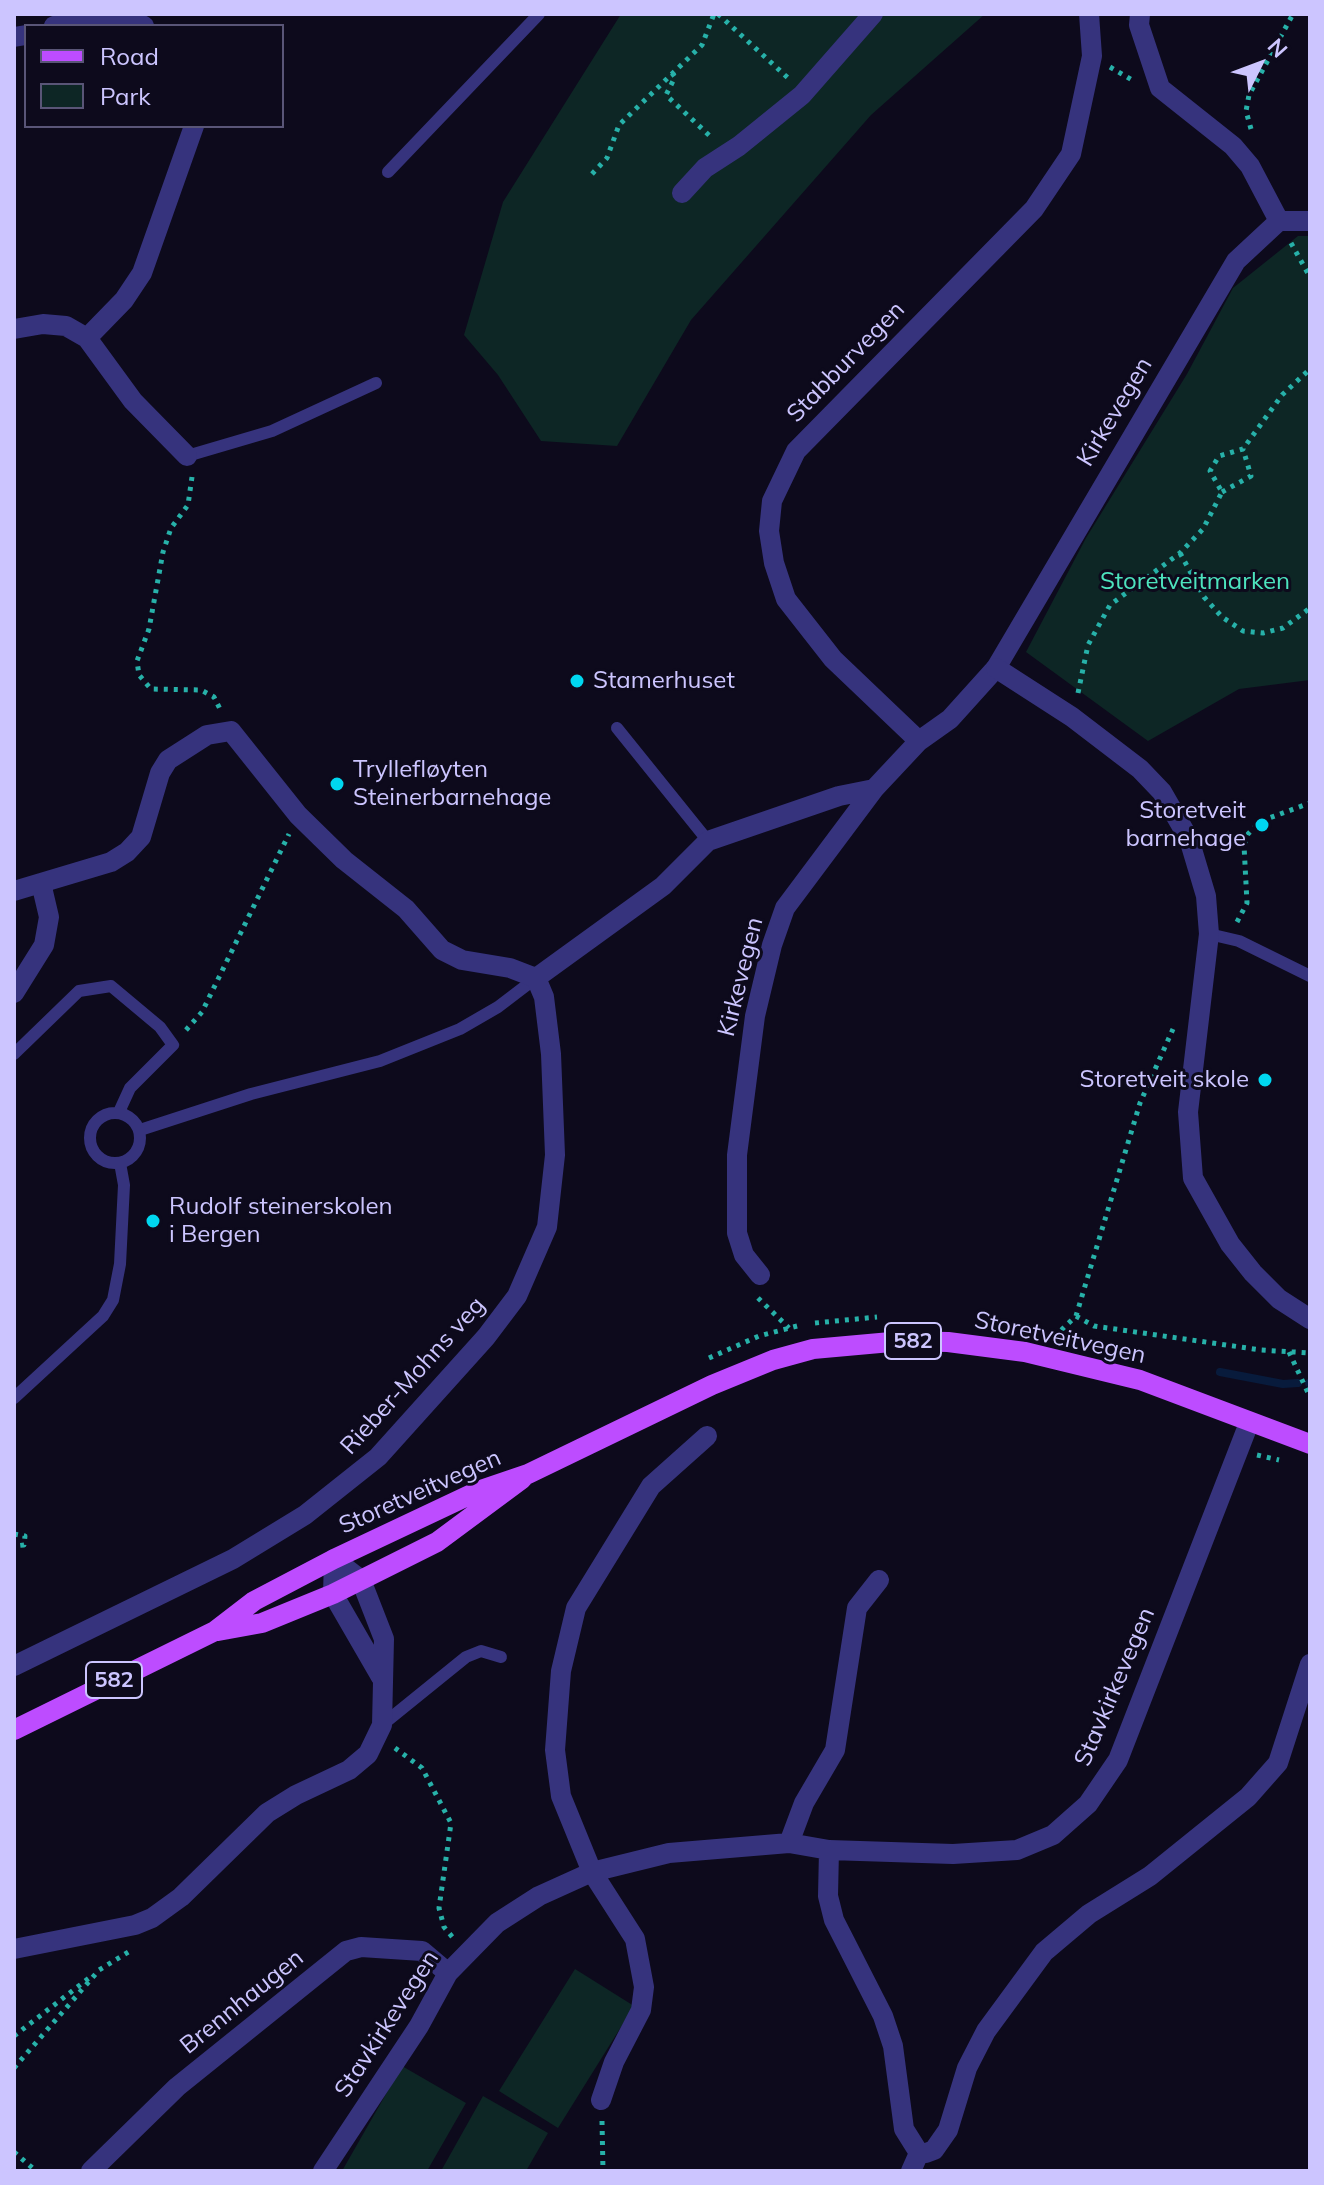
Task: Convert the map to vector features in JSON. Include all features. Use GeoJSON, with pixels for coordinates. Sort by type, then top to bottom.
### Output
{"type":"FeatureCollection","features":[{"type":"Feature","properties":{"kind":"main road","name":"Storetveitvegen"},"geometry":{"type":"LineString","coordinates":[[14,1730],[215,1631],[254,1601],[334,1559],[478,1491],[528,1474],[643,1416],[773,1360],[857,1343],[948,1342],[1025,1352],[1140,1380],[1310,1444]]}},
{"type":"Feature","properties":{"kind":"main road","name":"Storetveitvegen"},"geometry":{"type":"LineString","coordinates":[[215,1631],[262,1623],[333,1594],[437,1542],[500,1499],[528,1474]]}},
{"type":"Feature","properties":{"kind":"street"},"geometry":{"type":"LineString","coordinates":[[60,24],[87,15],[122,14],[140,24]]}},
{"type":"Feature","properties":{"kind":"street"},"geometry":{"type":"LineString","coordinates":[[682,193],[705,168],[739,146],[804,93],[873,14]]}},
{"type":"Feature","properties":{"kind":"street","name":"Stabburvegen"},"geometry":{"type":"LineString","coordinates":[[919,741],[833,659],[786,599],[774,563],[769,531],[772,501],[796,451],[1034,209],[1071,154],[1092,56],[1089,14]]}},
{"type":"Feature","properties":{"kind":"street"},"geometry":{"type":"LineString","coordinates":[[1140,14],[1139,25],[1160,88],[1212,127],[1250,166],[1279,221],[1310,221]]}},
{"type":"Feature","properties":{"kind":"street"},"geometry":{"type":"LineString","coordinates":[[87,338],[124,300],[142,273],[193,128]]}},
{"type":"Feature","properties":{"kind":"street","name":"Kirkevegen"},"geometry":{"type":"LineString","coordinates":[[760,1275],[744,1255],[735,1214],[743,1098],[764,975],[785,908],[874,789],[919,741],[950,719],[996,668],[1229,271],[1255,241],[1279,221]]}},
{"type":"Feature","properties":{"kind":"street"},"geometry":{"type":"LineString","coordinates":[[14,329],[43,324],[66,326],[87,338],[133,401],[187,456]]}},
{"type":"Feature","properties":{"kind":"street"},"geometry":{"type":"LineString","coordinates":[[996,668],[1072,717],[1140,769],[1177,815],[1198,864],[1218,935],[1188,1112],[1193,1178],[1230,1244],[1253,1273],[1279,1299],[1310,1319]]}},
{"type":"Feature","properties":{"kind":"street"},"geometry":{"type":"LineString","coordinates":[[14,891],[111,862],[127,852],[141,837],[160,773],[168,760],[207,735],[231,731],[298,815],[344,860],[406,909],[442,950],[462,960],[510,968],[536,978],[663,886],[708,841],[839,796],[874,789]]}},
{"type":"Feature","properties":{"kind":"street"},"geometry":{"type":"LineString","coordinates":[[14,993],[27,978],[44,945],[49,917],[41,883]]}},
{"type":"Feature","properties":{"kind":"street","name":"Rieber-Mohns veg"},"geometry":{"type":"LineString","coordinates":[[14,1666],[233,1559],[305,1515],[378,1457],[499,1322],[536,1257],[547,1227],[555,1175],[551,1054],[544,997],[536,978]]}},
{"type":"Feature","properties":{"kind":"street","name":"Stavkirkevegen"},"geometry":{"type":"LineString","coordinates":[[323,2171],[419,2026],[448,1973],[467,1950],[497,1923],[539,1896],[592,1872],[669,1853],[789,1843],[829,1850],[953,1854],[1017,1850],[1053,1835],[1088,1804],[1118,1760],[1249,1423]]}},
{"type":"Feature","properties":{"kind":"street"},"geometry":{"type":"LineString","coordinates":[[601,2100],[614,2062],[641,2010],[644,1987],[635,1939],[592,1872],[561,1796],[555,1750],[561,1671],[576,1608],[651,1486],[707,1436]]}},
{"type":"Feature","properties":{"kind":"street"},"geometry":{"type":"LineString","coordinates":[[14,1949],[135,1925],[160,1913],[267,1813],[359,1763],[379,1733],[384,1639],[361,1580],[334,1559]]}},
{"type":"Feature","properties":{"kind":"street","name":"Storetveitvegen"},"geometry":{"type":"LineString","coordinates":[[333,1594],[334,1559]]}},
{"type":"Feature","properties":{"kind":"street"},"geometry":{"type":"LineString","coordinates":[[789,1843],[804,1803],[835,1750],[857,1608],[879,1580]]}},
{"type":"Feature","properties":{"kind":"street"},"geometry":{"type":"LineString","coordinates":[[333,1594],[381,1677]]}},
{"type":"Feature","properties":{"kind":"street"},"geometry":{"type":"LineString","coordinates":[[829,1850],[828,1896],[834,1920],[883,2016],[893,2046],[904,2129],[915,2162],[942,2142],[967,2068],[986,2031],[1044,1952],[1089,1914],[1150,1876],[1248,1797],[1278,1763],[1310,1664]]}},
{"type":"Feature","properties":{"kind":"street","name":"Brennhaugen"},"geometry":{"type":"LineString","coordinates":[[91,2171],[177,2087],[346,1951],[361,1947],[422,1951],[448,1973]]}},
{"type":"Feature","properties":{"kind":"lane"},"geometry":{"type":"LineString","coordinates":[[388,172],[539,14]]}},
{"type":"Feature","properties":{"kind":"lane"},"geometry":{"type":"LineString","coordinates":[[187,456],[285,426],[376,383]]}},
{"type":"Feature","properties":{"kind":"lane"},"geometry":{"type":"LineString","coordinates":[[617,728],[708,841]]}},
{"type":"Feature","properties":{"kind":"lane"},"geometry":{"type":"LineString","coordinates":[[1218,935],[1310,976]]}},
{"type":"Feature","properties":{"kind":"lane"},"geometry":{"type":"LineString","coordinates":[[140,1130],[279,1085],[380,1061],[460,1029],[498,1007],[536,978]]}},
{"type":"Feature","properties":{"kind":"lane"},"geometry":{"type":"LineString","coordinates":[[14,1054],[79,991],[111,986],[160,1027],[173,1045],[130,1088],[119,1112]]}},
{"type":"Feature","properties":{"kind":"lane"},"geometry":{"type":"LineString","coordinates":[[119,1112],[132,1119],[140,1130],[139,1147],[128,1160],[120,1163],[103,1160],[96,1154],[90,1138],[91,1129],[102,1116],[119,1112]]}},
{"type":"Feature","properties":{"kind":"lane"},"geometry":{"type":"LineString","coordinates":[[14,1398],[103,1316],[113,1300],[120,1264],[124,1185],[120,1163]]}},
{"type":"Feature","properties":{"kind":"lane"},"geometry":{"type":"LineString","coordinates":[[379,1733],[466,1657],[481,1651],[501,1657]]}},
{"type":"Feature","properties":{"kind":"path"},"geometry":{"type":"LineString","coordinates":[[592,174],[607,158],[619,125],[702,45],[716,14],[804,93]]}},
{"type":"Feature","properties":{"kind":"path"},"geometry":{"type":"LineString","coordinates":[[1250,166],[1258,153],[1248,122],[1249,95],[1293,14]]}},
{"type":"Feature","properties":{"kind":"path"},"geometry":{"type":"LineString","coordinates":[[1092,56],[1137,83],[1160,88]]}},
{"type":"Feature","properties":{"kind":"path"},"geometry":{"type":"LineString","coordinates":[[672,73],[675,77],[666,95],[713,139]]}},
{"type":"Feature","properties":{"kind":"path"},"geometry":{"type":"LineString","coordinates":[[1279,221],[1310,277]]}},
{"type":"Feature","properties":{"kind":"path"},"geometry":{"type":"LineString","coordinates":[[1222,492],[1210,471],[1219,456],[1243,449],[1282,395],[1310,369]]}},
{"type":"Feature","properties":{"kind":"path"},"geometry":{"type":"LineString","coordinates":[[1072,717],[1088,645],[1098,622],[1110,605],[1133,584],[1180,553],[1203,529],[1222,492],[1251,476],[1243,449]]}},
{"type":"Feature","properties":{"kind":"path"},"geometry":{"type":"LineString","coordinates":[[187,456],[192,492],[171,528],[163,552],[149,629],[137,661],[139,675],[151,689],[190,687],[214,697],[231,731]]}},
{"type":"Feature","properties":{"kind":"path"},"geometry":{"type":"LineString","coordinates":[[1180,553],[1204,597],[1222,617],[1243,631],[1263,633],[1283,628],[1310,608]]}},
{"type":"Feature","properties":{"kind":"path"},"geometry":{"type":"LineString","coordinates":[[1218,935],[1247,903],[1244,845],[1248,834],[1261,821],[1310,803]]}},
{"type":"Feature","properties":{"kind":"path"},"geometry":{"type":"LineString","coordinates":[[173,1045],[202,1012],[298,815]]}},
{"type":"Feature","properties":{"kind":"path"},"geometry":{"type":"LineString","coordinates":[[1057,1334],[1076,1316],[1140,1103],[1180,1016]]}},
{"type":"Feature","properties":{"kind":"path"},"geometry":{"type":"LineString","coordinates":[[1076,1316],[1094,1326],[1310,1353]]}},
{"type":"Feature","properties":{"kind":"path"},"geometry":{"type":"LineString","coordinates":[[1289,1352],[1310,1397]]}},
{"type":"Feature","properties":{"kind":"path"},"geometry":{"type":"LineString","coordinates":[[1237,1450],[1290,1462]]}},
{"type":"Feature","properties":{"kind":"path"},"geometry":{"type":"LineString","coordinates":[[14,1534],[25,1536],[24,1545],[14,1546]]}},
{"type":"Feature","properties":{"kind":"path"},"geometry":{"type":"LineString","coordinates":[[379,1733],[414,1759],[447,1815],[452,1833],[441,1916],[450,1935],[467,1950]]}},
{"type":"Feature","properties":{"kind":"path"},"geometry":{"type":"LineString","coordinates":[[14,2036],[99,1970],[137,1946]]}},
{"type":"Feature","properties":{"kind":"path"},"geometry":{"type":"LineString","coordinates":[[14,2068],[99,1970]]}},
{"type":"Feature","properties":{"kind":"path"},"geometry":{"type":"LineString","coordinates":[[601,2100],[603,2171]]}},
{"type":"Feature","properties":{"kind":"path"},"geometry":{"type":"LineString","coordinates":[[14,2152],[36,2171]]}},
{"type":"Feature","properties":{"kind":"green space"},"geometry":{"type":"Polygon","coordinates":[[[621,14],[985,14],[871,115],[691,320],[617,446],[541,441],[498,375],[464,335],[503,202],[621,14]]]}},
{"type":"Feature","properties":{"kind":"green space","name":"Storetveitmarken"},"geometry":{"type":"Polygon","coordinates":[[[1298,236],[1310,236],[1310,680],[1239,689],[1148,741],[1026,652],[1086,538],[1187,374],[1233,288],[1298,236]]]}},
{"type":"Feature","properties":{"kind":"green space"},"geometry":{"type":"Polygon","coordinates":[[[575,1969],[634,2006],[558,2128],[499,2091],[575,1969]]]}},
{"type":"Feature","properties":{"kind":"green space"},"geometry":{"type":"Polygon","coordinates":[[[402,2066],[466,2103],[427,2171],[342,2171],[402,2066]]]}},
{"type":"Feature","properties":{"kind":"green space"},"geometry":{"type":"Polygon","coordinates":[[[483,2096],[548,2133],[526,2171],[441,2171],[483,2096]]]}},
{"type":"Feature","properties":{"kind":"waterway"},"geometry":{"type":"LineString","coordinates":[[1220,1372],[1283,1384],[1298,1383]]}},
{"type":"Feature","properties":{"kind":"place","name":"Stamerhuset"},"geometry":{"type":"Point","coordinates":[577,681]}},
{"type":"Feature","properties":{"kind":"place","name":"Tryllefløyten Steinerbarnehage"},"geometry":{"type":"Point","coordinates":[337,784]}},
{"type":"Feature","properties":{"kind":"place","name":"Storetveit barnehage"},"geometry":{"type":"Point","coordinates":[1262,825]}},
{"type":"Feature","properties":{"kind":"place","name":"Storetveit skole"},"geometry":{"type":"Point","coordinates":[1265,1080]}},
{"type":"Feature","properties":{"kind":"place","name":"Rudolf steinerskolen i Bergen"},"geometry":{"type":"Point","coordinates":[153,1221]}}]}
